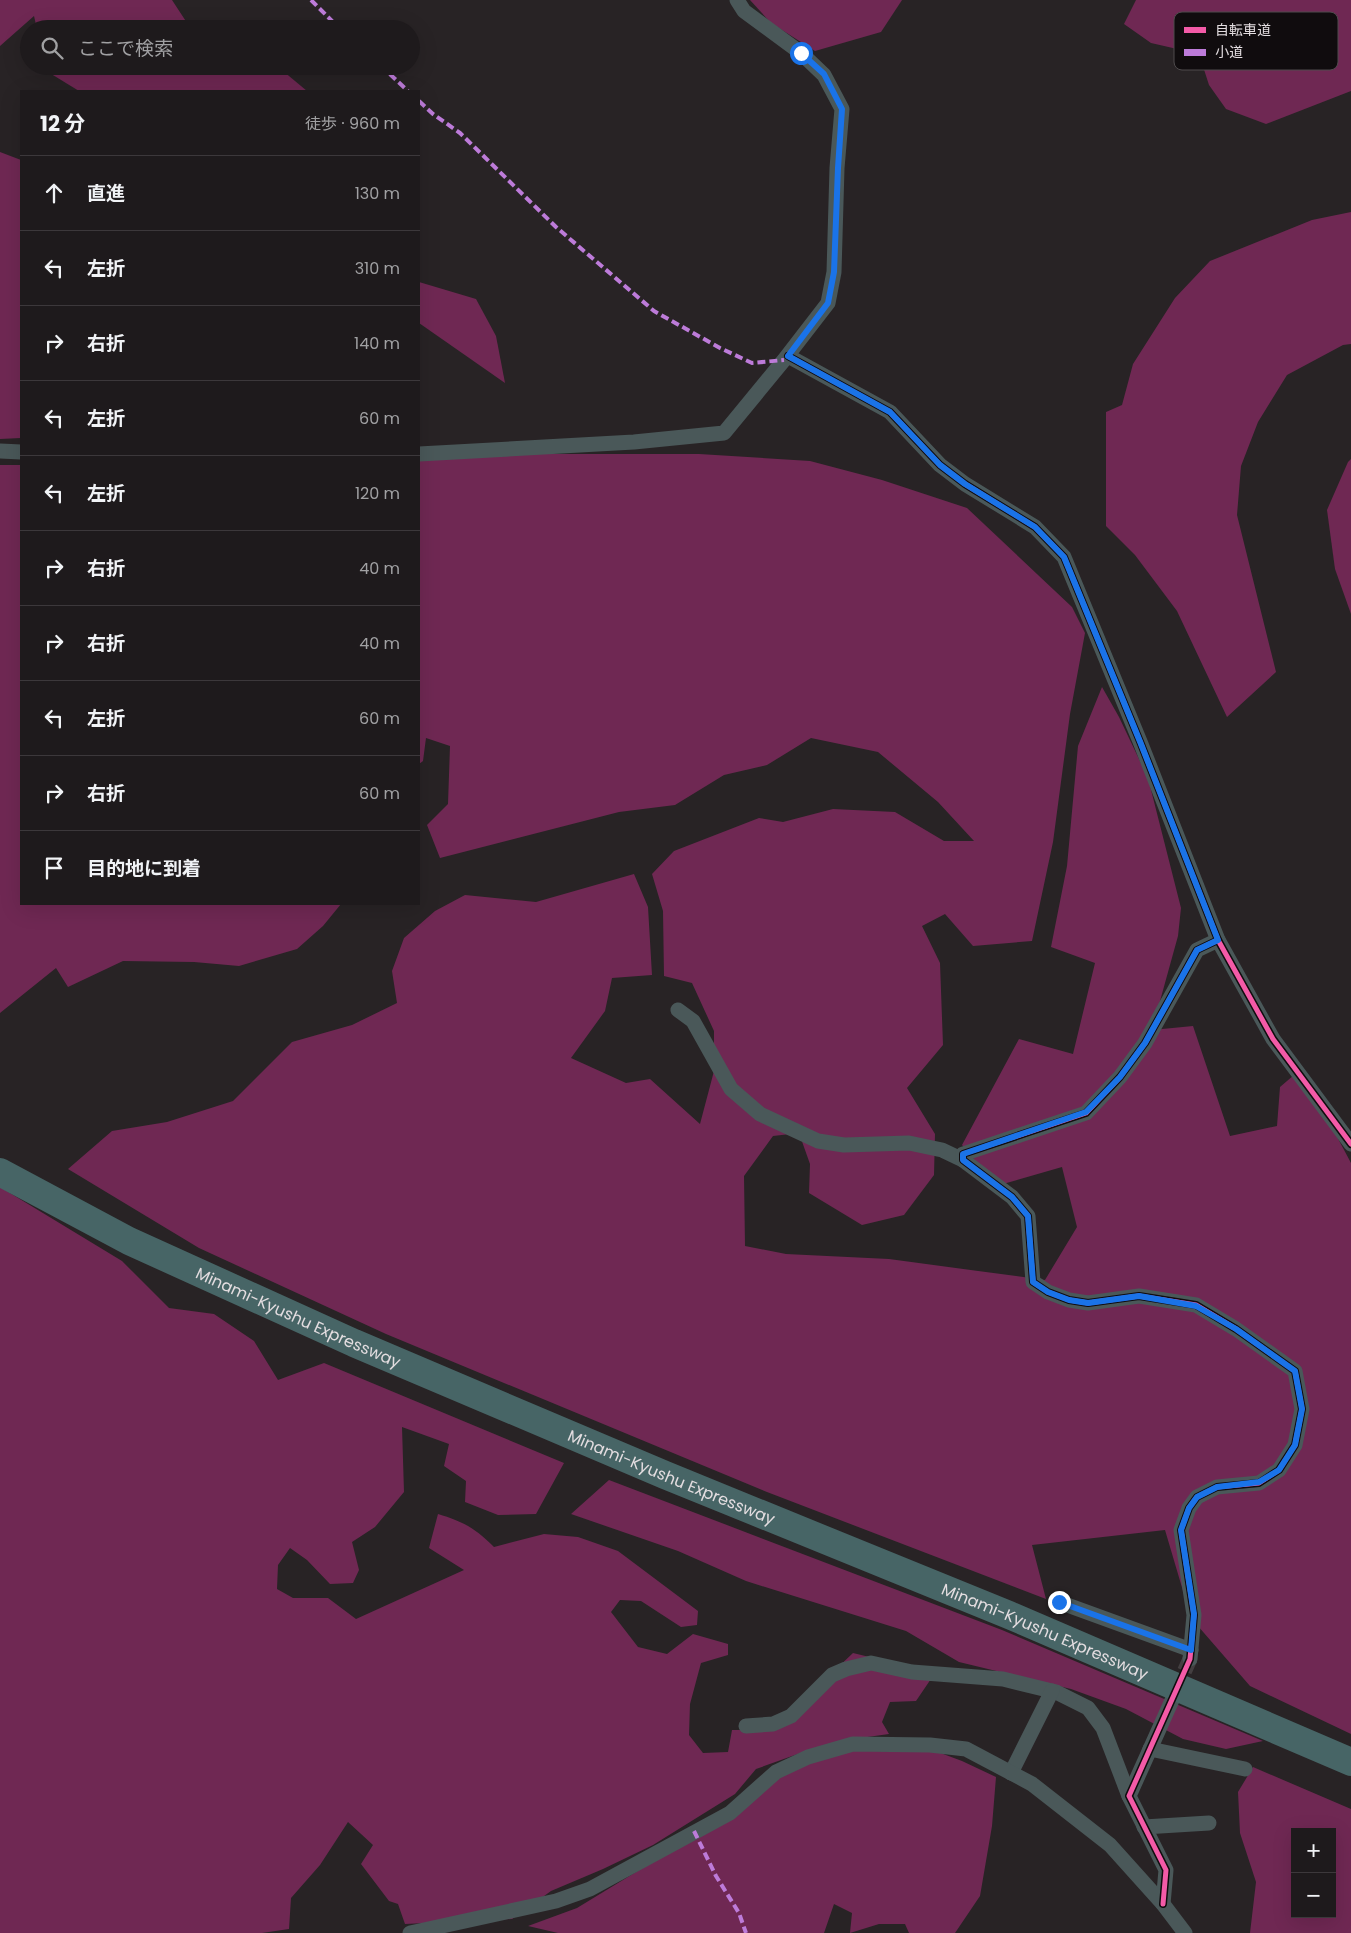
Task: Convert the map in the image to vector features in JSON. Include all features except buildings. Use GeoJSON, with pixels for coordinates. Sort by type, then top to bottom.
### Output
{"type":"FeatureCollection","features":[{"type":"Feature","properties":{"kind":"highway","name":"Minami-Kyushu Expressway"},"geometry":{"type":"LineString","coordinates":[[0,1172],[129,1241],[354,1343],[665,1476],[1009,1615],[1351,1762]]}},
{"type":"Feature","properties":{"kind":"street"},"geometry":{"type":"LineString","coordinates":[[420,454],[634,442],[724,433],[788,356],[828,303],[834,272],[842,109],[824,74],[801,53],[744,11],[737,0]]}},
{"type":"Feature","properties":{"kind":"street"},"geometry":{"type":"LineString","coordinates":[[788,356],[890,412],[940,465],[965,484],[1035,527],[1064,557],[1141,744],[1218,940],[1273,1039],[1351,1144]]}},
{"type":"Feature","properties":{"kind":"street"},"geometry":{"type":"LineString","coordinates":[[0,451],[20,452]]}},
{"type":"Feature","properties":{"kind":"street"},"geometry":{"type":"LineString","coordinates":[[963,1160],[963,1154],[1086,1112],[1120,1077],[1145,1043],[1197,950],[1218,940]]}},
{"type":"Feature","properties":{"kind":"street"},"geometry":{"type":"LineString","coordinates":[[678,1010],[693,1021],[731,1090],[760,1114],[818,1141],[844,1145],[909,1143],[942,1150],[963,1160],[1012,1197],[1028,1216],[1033,1282],[1048,1292],[1069,1300],[1088,1303],[1139,1296],[1196,1306],[1236,1329],[1295,1371],[1302,1409],[1295,1445],[1279,1470],[1259,1482],[1217,1487],[1197,1497],[1189,1508],[1181,1530],[1194,1614],[1190,1655],[1059,1602]]}},
{"type":"Feature","properties":{"kind":"street"},"geometry":{"type":"LineString","coordinates":[[746,1726],[773,1724],[790,1716],[832,1675],[846,1669],[871,1663],[912,1672],[1002,1679],[1052,1691],[1088,1708],[1103,1728],[1129,1796],[1166,1870],[1163,1904]]}},
{"type":"Feature","properties":{"kind":"street"},"geometry":{"type":"LineString","coordinates":[[1011,1773],[1052,1691]]}},
{"type":"Feature","properties":{"kind":"street"},"geometry":{"type":"LineString","coordinates":[[1129,1796],[1173,1698]]}},
{"type":"Feature","properties":{"kind":"street"},"geometry":{"type":"LineString","coordinates":[[410,1933],[556,1901],[590,1889],[730,1813],[776,1772],[808,1757],[853,1744],[930,1745],[966,1749],[1032,1784],[1110,1845],[1163,1904],[1185,1933]]}},
{"type":"Feature","properties":{"kind":"street"},"geometry":{"type":"LineString","coordinates":[[1150,1749],[1245,1769]]}},
{"type":"Feature","properties":{"kind":"street"},"geometry":{"type":"LineString","coordinates":[[1144,1827],[1209,1823]]}},
{"type":"Feature","properties":{"kind":"shaded area"},"geometry":{"type":"Polygon","coordinates":[[[0,0],[172,0],[185,20],[35,20],[34,16],[29,20],[20,20],[20,28],[0,46],[0,0]]]}},
{"type":"Feature","properties":{"kind":"shaded area"},"geometry":{"type":"Polygon","coordinates":[[[750,0],[902,0],[881,32],[815,51],[771,23],[750,0]]]}},
{"type":"Feature","properties":{"kind":"shaded area"},"geometry":{"type":"Polygon","coordinates":[[[1136,0],[1351,0],[1351,91],[1266,124],[1226,109],[1209,85],[1204,70],[1338,70],[1338,12],[1174,12],[1174,48],[1151,43],[1124,24],[1136,0]]]}},
{"type":"Feature","properties":{"kind":"shaded area"},"geometry":{"type":"Polygon","coordinates":[[[53,75],[288,75],[306,90],[77,90],[53,75]]]}},
{"type":"Feature","properties":{"kind":"shaded area"},"geometry":{"type":"Polygon","coordinates":[[[0,152],[20,160],[20,438],[0,439],[0,152]]]}},
{"type":"Feature","properties":{"kind":"shaded area"},"geometry":{"type":"Polygon","coordinates":[[[1351,212],[1351,344],[1343,345],[1287,375],[1258,422],[1241,466],[1237,515],[1276,672],[1227,717],[1177,611],[1135,555],[1106,526],[1106,412],[1122,405],[1133,364],[1175,298],[1210,261],[1312,220],[1351,212]]]}},
{"type":"Feature","properties":{"kind":"shaded area"},"geometry":{"type":"Polygon","coordinates":[[[420,282],[476,299],[496,336],[505,383],[420,324],[420,282]]]}},
{"type":"Feature","properties":{"kind":"shaded area"},"geometry":{"type":"Polygon","coordinates":[[[699,454],[810,461],[882,480],[967,508],[1072,607],[1085,633],[1070,714],[1053,842],[1032,941],[973,946],[945,914],[922,926],[940,963],[943,1045],[907,1088],[935,1134],[934,1175],[904,1215],[862,1225],[809,1193],[810,1164],[799,1133],[773,1136],[744,1176],[745,1246],[786,1254],[889,1259],[1045,1280],[1077,1227],[1062,1167],[996,1186],[962,1145],[1019,1039],[1073,1054],[1095,963],[1051,947],[1067,866],[1078,746],[1102,687],[1119,717],[1148,778],[1181,908],[1178,936],[1152,1030],[1193,1026],[1230,1136],[1277,1126],[1280,1087],[1301,1069],[1351,1163],[1351,1734],[1250,1686],[1191,1618],[1165,1530],[1032,1545],[1046,1599],[767,1492],[386,1334],[199,1248],[68,1169],[112,1131],[167,1122],[233,1101],[292,1042],[352,1025],[397,1003],[392,971],[404,938],[435,911],[465,895],[536,902],[634,874],[648,907],[652,975],[612,978],[605,1011],[571,1058],[626,1083],[650,1079],[700,1124],[714,1071],[714,1031],[692,983],[664,976],[663,911],[652,874],[674,851],[759,818],[783,822],[833,809],[895,812],[944,841],[974,841],[938,802],[878,752],[811,738],[767,765],[724,775],[675,805],[619,812],[440,858],[427,825],[448,804],[450,746],[426,738],[423,761],[420,763],[420,455],[699,454]]]}},
{"type":"Feature","properties":{"kind":"shaded area"},"geometry":{"type":"Polygon","coordinates":[[[1351,459],[1351,614],[1335,569],[1327,510],[1351,459]]]}},
{"type":"Feature","properties":{"kind":"shaded area"},"geometry":{"type":"Polygon","coordinates":[[[0,465],[20,465],[20,905],[340,905],[323,926],[297,949],[239,966],[194,962],[123,961],[68,987],[56,968],[0,1013],[0,465]]]}},
{"type":"Feature","properties":{"kind":"shaded area"},"geometry":{"type":"Polygon","coordinates":[[[0,1187],[122,1261],[169,1308],[214,1314],[254,1341],[278,1380],[324,1363],[564,1463],[536,1514],[498,1515],[465,1502],[466,1481],[444,1466],[449,1444],[402,1427],[404,1492],[375,1527],[352,1542],[359,1570],[353,1583],[330,1584],[307,1560],[290,1548],[278,1565],[277,1589],[293,1598],[328,1598],[356,1619],[464,1570],[429,1548],[438,1514],[469,1526],[494,1547],[544,1534],[578,1537],[618,1551],[698,1611],[697,1625],[681,1627],[641,1601],[620,1600],[611,1612],[638,1647],[667,1654],[693,1634],[728,1644],[728,1655],[701,1663],[690,1704],[689,1735],[703,1753],[728,1752],[732,1730],[772,1730],[853,1653],[935,1673],[916,1701],[890,1702],[882,1722],[889,1734],[853,1739],[809,1750],[756,1769],[735,1794],[653,1845],[551,1891],[512,1919],[405,1924],[398,1904],[389,1901],[361,1864],[373,1845],[348,1822],[320,1865],[291,1898],[289,1929],[262,1933],[0,1933],[0,1187]]]}},
{"type":"Feature","properties":{"kind":"shaded area"},"geometry":{"type":"Polygon","coordinates":[[[609,1480],[1002,1630],[1263,1741],[1226,1749],[1183,1739],[1126,1709],[1071,1689],[959,1662],[906,1631],[746,1581],[678,1551],[571,1514],[609,1480]]]}},
{"type":"Feature","properties":{"kind":"shaded area"},"geometry":{"type":"Polygon","coordinates":[[[919,1745],[962,1761],[996,1777],[992,1826],[980,1896],[955,1933],[909,1933],[905,1924],[879,1924],[850,1933],[852,1913],[834,1904],[824,1933],[558,1933],[528,1926],[577,1908],[700,1833],[782,1771],[835,1752],[919,1745]]]}},
{"type":"Feature","properties":{"kind":"shaded area"},"geometry":{"type":"Polygon","coordinates":[[[1253,1767],[1351,1809],[1351,1933],[1250,1933],[1256,1882],[1240,1833],[1238,1792],[1253,1767]]]}},
{"type":"Feature","properties":{"kind":"tunnel"},"geometry":{"type":"LineString","coordinates":[[1175,1692],[1190,1659]]}},
{"type":"Feature","properties":{"kind":"marked path"},"geometry":{"type":"LineString","coordinates":[[311,0],[331,20]]}},
{"type":"Feature","properties":{"kind":"marked path"},"geometry":{"type":"LineString","coordinates":[[391,75],[407,90]]}},
{"type":"Feature","properties":{"kind":"marked path"},"geometry":{"type":"LineString","coordinates":[[420,102],[433,114],[460,133],[556,227],[654,311],[720,348],[752,363],[784,360]]}},
{"type":"Feature","properties":{"kind":"marked path"},"geometry":{"type":"LineString","coordinates":[[694,1831],[716,1876],[739,1913],[746,1933]]}},
{"type":"Feature","properties":{"kind":"cycle path"},"geometry":{"type":"LineString","coordinates":[[788,356],[890,412],[940,465],[965,484],[1035,527],[1064,557],[1141,744],[1218,940],[1273,1039],[1351,1144]]}},
{"type":"Feature","properties":{"kind":"cycle path"},"geometry":{"type":"LineString","coordinates":[[1163,1904],[1166,1870],[1129,1796],[1190,1659],[1194,1615],[1181,1530],[1189,1508],[1197,1497],[1217,1487],[1259,1483],[1279,1470],[1295,1445],[1302,1409],[1295,1371],[1236,1329],[1196,1305],[1139,1296],[1088,1303],[1069,1300],[1048,1292],[1033,1282],[1028,1216],[1012,1197],[963,1160],[963,1154],[1086,1113],[1120,1077],[1145,1043],[1197,950],[1218,940]]}},
{"type":"Feature","properties":{"kind":"route"},"geometry":{"type":"LineString","coordinates":[[801,53],[824,74],[842,109],[834,272],[828,303],[788,356],[890,412],[940,465],[965,484],[1035,527],[1064,557],[1141,744],[1218,940],[1197,950],[1145,1043],[1120,1077],[1086,1112],[963,1154],[963,1160],[1012,1197],[1028,1216],[1033,1282],[1048,1292],[1069,1300],[1088,1303],[1139,1296],[1196,1306],[1236,1329],[1295,1371],[1302,1409],[1295,1445],[1279,1470],[1259,1482],[1217,1487],[1197,1497],[1189,1508],[1181,1530],[1194,1614],[1191,1650],[1059,1602]]}}]}
